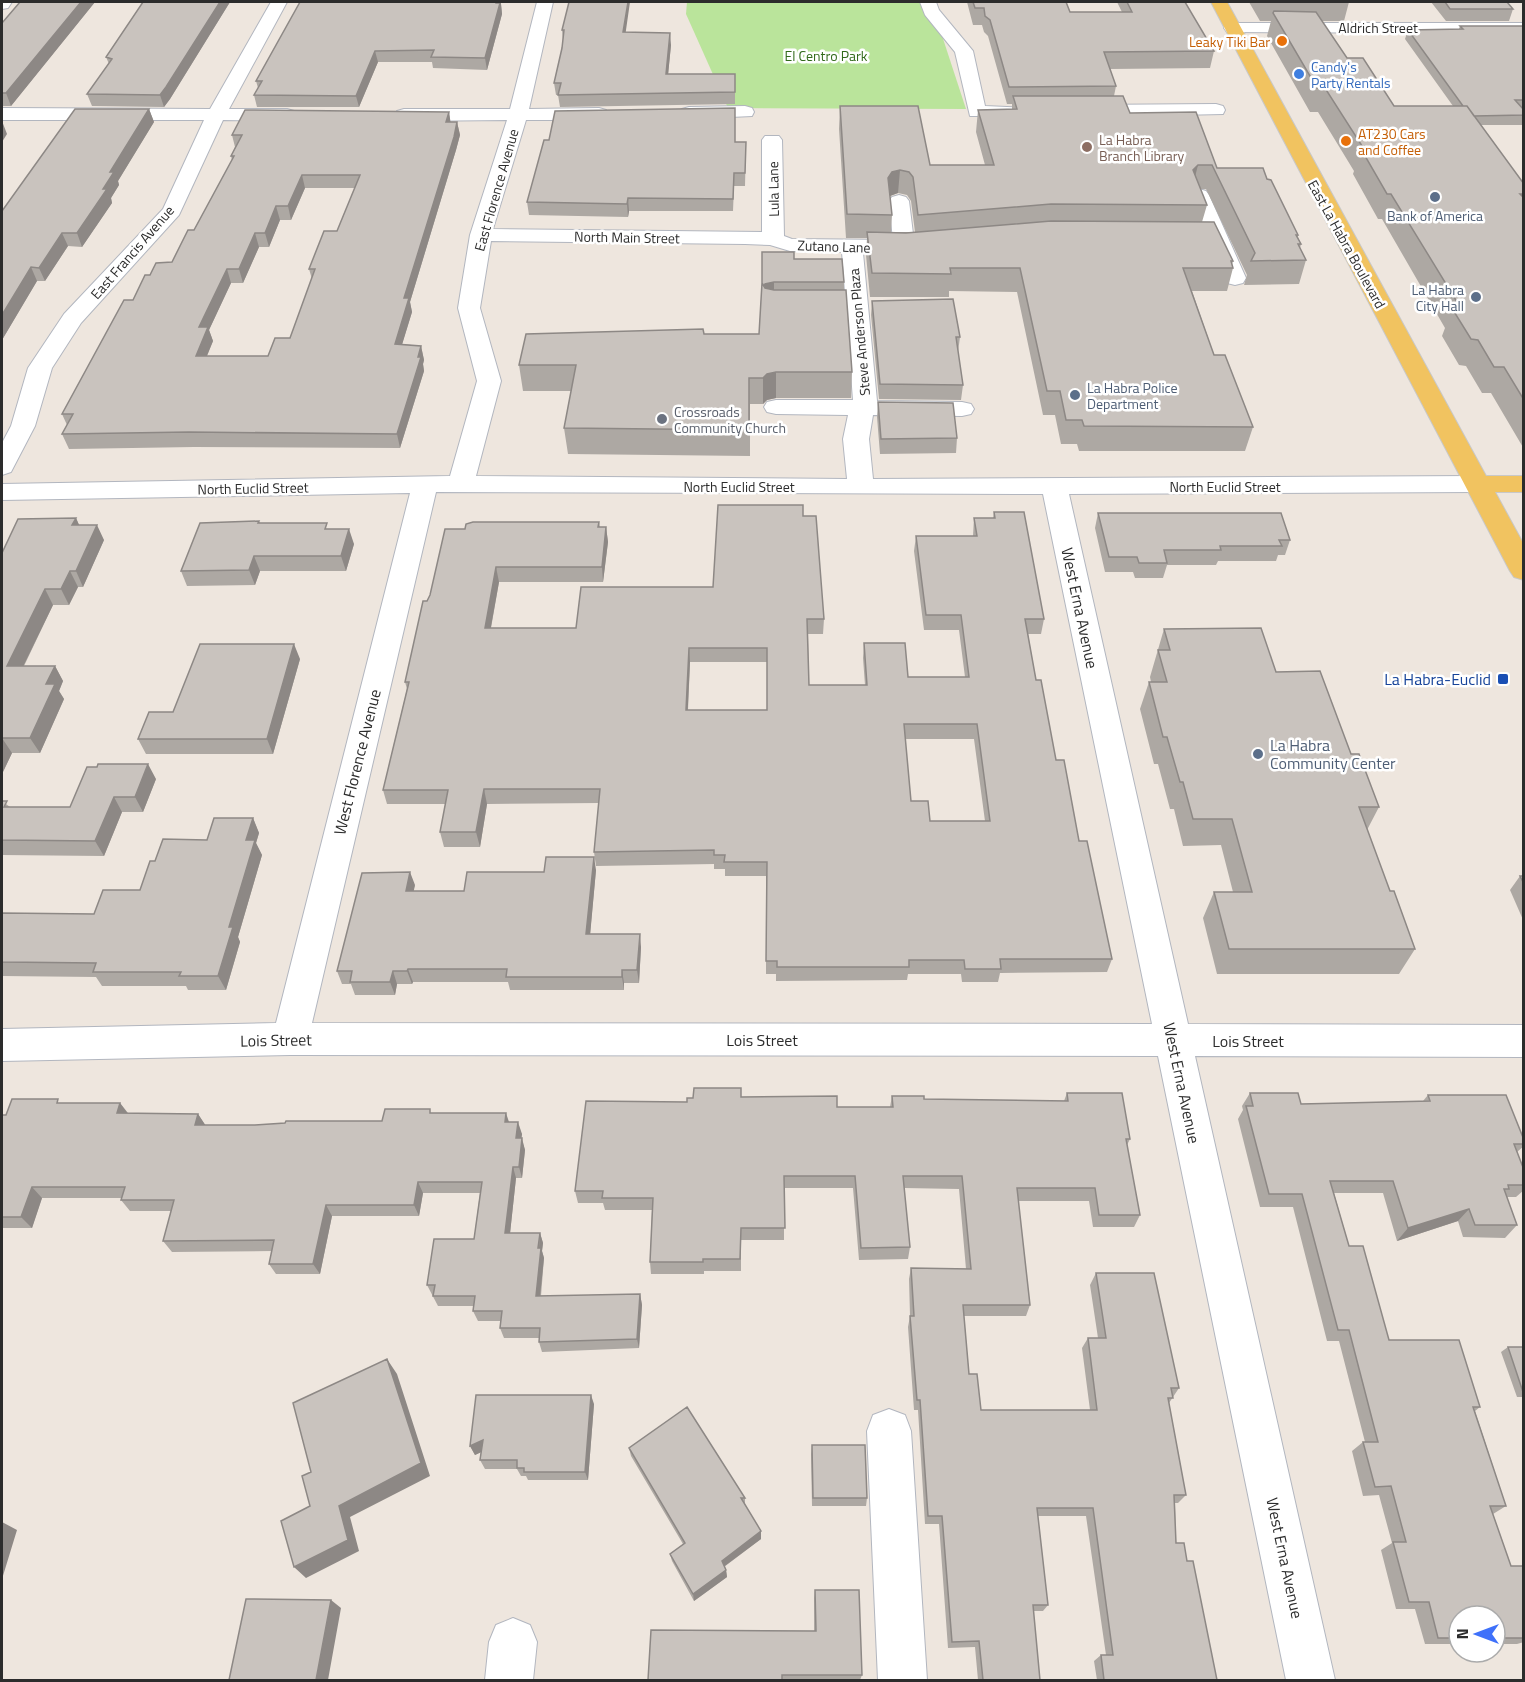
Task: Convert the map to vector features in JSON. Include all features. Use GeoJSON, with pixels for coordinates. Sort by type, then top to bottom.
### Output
{"type":"FeatureCollection","features":[{"type":"Feature","properties":{"kind":"main road","name":"East La Habra Boulevard"},"geometry":{"type":"LineString","coordinates":[[1219,2],[1524,571]]}},
{"type":"Feature","properties":{"kind":"main road"},"geometry":{"type":"LineString","coordinates":[[1477,484],[1524,484]]}},
{"type":"Feature","properties":{"kind":"street","name":"East Francis Avenue"},"geometry":{"type":"LineString","coordinates":[[2,467],[23,426],[40,368],[72,319],[172,211],[216,115],[279,2]]}},
{"type":"Feature","properties":{"kind":"street","name":"East Florence Avenue"},"geometry":{"type":"LineString","coordinates":[[461,484],[489,381],[469,308],[481,235],[518,116],[546,2]]}},
{"type":"Feature","properties":{"kind":"street"},"geometry":{"type":"LineString","coordinates":[[928,2],[931,11],[964,51],[977,112],[1044,111]]}},
{"type":"Feature","properties":{"kind":"street","name":"Aldrich Street"},"geometry":{"type":"LineString","coordinates":[[1233,28],[1524,28]]}},
{"type":"Feature","properties":{"kind":"street"},"geometry":{"type":"LineString","coordinates":[[1067,111],[1216,110]]}},
{"type":"Feature","properties":{"kind":"street"},"geometry":{"type":"LineString","coordinates":[[673,113],[745,112]]}},
{"type":"Feature","properties":{"kind":"street"},"geometry":{"type":"LineString","coordinates":[[2,114],[309,115]]}},
{"type":"Feature","properties":{"kind":"street"},"geometry":{"type":"LineString","coordinates":[[390,115],[616,114]]}},
{"type":"Feature","properties":{"kind":"street","name":"Lula Lane"},"geometry":{"type":"LineString","coordinates":[[772,140],[774,239]]}},
{"type":"Feature","properties":{"kind":"street"},"geometry":{"type":"LineString","coordinates":[[1199,195],[1235,278]]}},
{"type":"Feature","properties":{"kind":"street"},"geometry":{"type":"LineString","coordinates":[[899,201],[904,248]]}},
{"type":"Feature","properties":{"kind":"street","name":"North Main Street"},"geometry":{"type":"LineString","coordinates":[[481,235],[774,239]]}},
{"type":"Feature","properties":{"kind":"street"},"geometry":{"type":"LineString","coordinates":[[1191,237],[1218,237]]}},
{"type":"Feature","properties":{"kind":"street","name":"Zutano Lane"},"geometry":{"type":"LineString","coordinates":[[774,239],[790,245],[852,248],[927,246]]}},
{"type":"Feature","properties":{"kind":"street","name":"Steve Anderson Plaza"},"geometry":{"type":"LineString","coordinates":[[852,248],[869,306],[866,398],[865,408],[859,419],[856,439],[861,486]]}},
{"type":"Feature","properties":{"kind":"street"},"geometry":{"type":"LineString","coordinates":[[834,306],[869,306]]}},
{"type":"Feature","properties":{"kind":"street"},"geometry":{"type":"LineString","coordinates":[[776,408],[962,409]]}},
{"type":"Feature","properties":{"kind":"street","name":"North Euclid Street"},"geometry":{"type":"LineString","coordinates":[[2,492],[425,484],[1054,486],[1477,484]]}},
{"type":"Feature","properties":{"kind":"street","name":"West Florence Avenue"},"geometry":{"type":"LineString","coordinates":[[290,1040],[425,484]]}},
{"type":"Feature","properties":{"kind":"street","name":"West Erna Avenue"},"geometry":{"type":"LineString","coordinates":[[1054,486],[1311,1680]]}},
{"type":"Feature","properties":{"kind":"street","name":"Lois Street"},"geometry":{"type":"LineString","coordinates":[[2,1045],[290,1040],[1524,1041]]}},
{"type":"Feature","properties":{"kind":"street"},"geometry":{"type":"LineString","coordinates":[[889,1431],[903,1680]]}},
{"type":"Feature","properties":{"kind":"green space","name":"El Centro Park"},"geometry":{"type":"Polygon","coordinates":[[[687,2],[931,2],[966,109],[728,108],[686,14],[687,2]]]}},
{"type":"Feature","properties":{"kind":"building"},"geometry":{"type":"Polygon","coordinates":[[[20,2],[81,2],[6,93],[2,93],[2,23],[20,2]]]}},
{"type":"Feature","properties":{"kind":"building"},"geometry":{"type":"Polygon","coordinates":[[[143,2],[220,2],[160,95],[87,94],[112,59],[106,57],[143,2]]]}},
{"type":"Feature","properties":{"kind":"building"},"geometry":{"type":"Polygon","coordinates":[[[300,2],[500,3],[485,58],[431,57],[434,50],[375,51],[356,96],[254,95],[262,81],[256,81],[300,2]]]}},
{"type":"Feature","properties":{"kind":"building"},"geometry":{"type":"Polygon","coordinates":[[[569,2],[628,2],[623,32],[670,33],[666,74],[735,74],[735,92],[558,95],[561,83],[554,83],[569,2]]]}},
{"type":"Feature","properties":{"kind":"building"},"geometry":{"type":"Polygon","coordinates":[[[973,2],[1066,2],[1070,12],[1132,12],[1127,2],[1185,2],[1214,51],[1104,52],[1116,86],[1009,87],[990,20],[985,16],[984,8],[975,8],[973,2]]]}},
{"type":"Feature","properties":{"kind":"building"},"geometry":{"type":"Polygon","coordinates":[[[1445,2],[1507,2],[1513,9],[1450,9],[1445,2]]]}},
{"type":"Feature","properties":{"kind":"building"},"geometry":{"type":"Polygon","coordinates":[[[1274,11],[1316,12],[1347,58],[1363,58],[1394,106],[1467,106],[1524,184],[1524,194],[1520,194],[1524,198],[1524,400],[1504,367],[1494,367],[1478,340],[1471,339],[1453,310],[1462,310],[1391,194],[1387,194],[1361,149],[1364,149],[1325,88],[1317,88],[1273,13],[1274,11]]]}},
{"type":"Feature","properties":{"kind":"building"},"geometry":{"type":"Polygon","coordinates":[[[1460,26],[1524,26],[1524,100],[1515,100],[1524,110],[1524,115],[1474,116],[1467,106],[1463,106],[1408,30],[1463,29],[1460,26]]]}},
{"type":"Feature","properties":{"kind":"building"},"geometry":{"type":"Polygon","coordinates":[[[1013,96],[1123,96],[1130,113],[1196,112],[1217,168],[1263,168],[1298,235],[1296,235],[1301,244],[1298,244],[1306,260],[1251,261],[1255,253],[1212,165],[1198,165],[1193,170],[1207,205],[1051,204],[918,215],[913,177],[909,172],[900,170],[892,172],[888,178],[892,215],[847,214],[840,106],[918,106],[930,165],[994,165],[978,110],[1017,109],[1013,96]]]}},
{"type":"Feature","properties":{"kind":"building"},"geometry":{"type":"Polygon","coordinates":[[[735,108],[735,142],[746,142],[745,173],[734,173],[733,199],[628,198],[627,204],[527,202],[544,140],[549,140],[555,111],[735,108]]]}},
{"type":"Feature","properties":{"kind":"building"},"geometry":{"type":"Polygon","coordinates":[[[75,109],[149,109],[110,172],[114,172],[103,189],[107,189],[77,233],[62,233],[39,268],[31,267],[2,315],[2,211],[75,109]]]}},
{"type":"Feature","properties":{"kind":"building"},"geometry":{"type":"Polygon","coordinates":[[[245,110],[449,112],[446,122],[457,122],[404,298],[409,298],[395,344],[421,346],[418,357],[421,357],[397,434],[189,432],[62,434],[73,414],[62,414],[124,300],[133,300],[145,275],[150,275],[156,263],[172,262],[188,230],[194,230],[234,156],[231,156],[242,135],[232,135],[245,110]],[[302,175],[288,206],[276,206],[265,233],[255,233],[239,269],[227,269],[199,327],[208,327],[196,356],[268,356],[275,338],[290,338],[315,269],[309,269],[324,231],[337,231],[360,175],[302,175]]]}},
{"type":"Feature","properties":{"kind":"building"},"geometry":{"type":"Polygon","coordinates":[[[1051,221],[1214,222],[1233,261],[1231,261],[1233,268],[1183,268],[1214,355],[1225,355],[1253,427],[1084,426],[1082,420],[1066,420],[1060,391],[1047,391],[1020,268],[950,268],[951,274],[872,273],[867,232],[906,233],[1051,221]]]}},
{"type":"Feature","properties":{"kind":"building"},"geometry":{"type":"Polygon","coordinates":[[[762,252],[794,252],[794,259],[842,259],[844,282],[774,282],[764,286],[762,283],[762,252]]]}},
{"type":"Feature","properties":{"kind":"building"},"geometry":{"type":"Polygon","coordinates":[[[762,283],[765,288],[774,290],[846,290],[852,372],[776,372],[767,374],[763,378],[749,378],[749,430],[564,428],[576,365],[519,365],[526,334],[703,329],[704,334],[759,334],[762,283]]]}},
{"type":"Feature","properties":{"kind":"building"},"geometry":{"type":"Polygon","coordinates":[[[953,299],[960,337],[956,337],[963,385],[880,384],[872,301],[953,299]]]}},
{"type":"Feature","properties":{"kind":"building"},"geometry":{"type":"Polygon","coordinates":[[[878,402],[953,403],[957,438],[881,439],[878,402]]]}},
{"type":"Feature","properties":{"kind":"building"},"geometry":{"type":"Polygon","coordinates":[[[718,505],[803,505],[803,516],[816,516],[824,619],[807,619],[809,685],[867,685],[864,643],[905,643],[908,677],[969,677],[961,615],[926,615],[916,536],[977,536],[974,518],[995,518],[994,512],[1024,512],[1044,619],[1025,619],[1036,680],[1041,680],[1056,760],[1064,760],[1079,841],[1087,841],[1112,959],[1000,959],[1001,969],[965,969],[964,960],[909,960],[909,967],[777,967],[777,961],[766,961],[767,862],[724,862],[725,855],[714,855],[714,850],[594,852],[600,789],[484,789],[476,832],[440,832],[448,790],[383,790],[409,682],[405,682],[423,601],[427,601],[430,595],[445,529],[465,529],[466,524],[473,522],[599,522],[598,527],[606,527],[602,567],[496,567],[485,628],[576,628],[581,587],[713,587],[718,505]],[[689,648],[686,710],[767,710],[767,648],[689,648]],[[904,724],[911,801],[928,801],[930,821],[990,821],[977,724],[904,724]]]}},
{"type":"Feature","properties":{"kind":"building"},"geometry":{"type":"Polygon","coordinates":[[[1098,513],[1281,513],[1290,540],[1279,540],[1282,546],[1220,546],[1221,550],[1164,550],[1167,563],[1139,563],[1137,557],[1109,557],[1098,513]]]}},
{"type":"Feature","properties":{"kind":"building"},"geometry":{"type":"Polygon","coordinates":[[[76,518],[72,525],[97,525],[76,571],[70,571],[61,589],[45,589],[7,666],[55,666],[46,684],[55,684],[30,738],[2,738],[2,553],[18,519],[76,518]]]}},
{"type":"Feature","properties":{"kind":"building"},"geometry":{"type":"Polygon","coordinates":[[[259,521],[258,523],[327,523],[325,529],[349,529],[341,556],[254,556],[249,570],[181,571],[200,523],[259,521]]]}},
{"type":"Feature","properties":{"kind":"building"},"geometry":{"type":"Polygon","coordinates":[[[1261,628],[1276,672],[1320,671],[1351,754],[1359,754],[1379,807],[1359,807],[1390,891],[1394,891],[1415,949],[1229,949],[1214,892],[1252,892],[1232,819],[1193,819],[1167,737],[1163,737],[1149,682],[1167,682],[1158,650],[1170,650],[1164,629],[1261,628]]]}},
{"type":"Feature","properties":{"kind":"building"},"geometry":{"type":"Polygon","coordinates":[[[200,644],[294,644],[267,739],[138,739],[149,712],[173,712],[200,644]]]}},
{"type":"Feature","properties":{"kind":"building"},"geometry":{"type":"Polygon","coordinates":[[[98,764],[148,764],[135,797],[114,797],[95,841],[2,840],[2,801],[7,801],[4,807],[70,807],[87,767],[97,767],[98,764]]]}},
{"type":"Feature","properties":{"kind":"building"},"geometry":{"type":"Polygon","coordinates":[[[214,818],[253,818],[246,840],[255,840],[229,927],[233,927],[218,976],[179,976],[181,972],[93,972],[96,963],[2,962],[2,913],[94,914],[103,890],[140,890],[150,861],[155,861],[163,839],[207,840],[214,818]]]}},
{"type":"Feature","properties":{"kind":"building"},"geometry":{"type":"Polygon","coordinates":[[[546,857],[594,857],[586,934],[640,934],[637,970],[622,970],[622,977],[506,977],[507,969],[408,969],[407,971],[393,971],[390,982],[350,982],[352,971],[337,971],[362,873],[410,872],[406,891],[464,891],[467,872],[544,872],[546,857]]]}},
{"type":"Feature","properties":{"kind":"building"},"geometry":{"type":"Polygon","coordinates":[[[694,1088],[741,1088],[741,1097],[837,1096],[837,1107],[893,1107],[892,1096],[924,1096],[924,1099],[1068,1101],[1067,1093],[1122,1093],[1130,1139],[1126,1139],[1140,1215],[1099,1215],[1095,1188],[1017,1188],[1030,1305],[963,1305],[969,1374],[977,1374],[981,1410],[1097,1410],[1088,1338],[1106,1338],[1096,1273],[1154,1273],[1179,1388],[1171,1388],[1173,1398],[1168,1398],[1186,1495],[1174,1495],[1176,1543],[1184,1543],[1187,1561],[1193,1561],[1217,1680],[1104,1680],[1101,1655],[1113,1655],[1093,1508],[1037,1508],[1048,1605],[1033,1605],[1040,1680],[983,1680],[979,1641],[952,1642],[942,1516],[928,1516],[920,1400],[917,1400],[910,1316],[914,1316],[911,1268],[971,1269],[962,1176],[903,1176],[910,1247],[861,1248],[855,1176],[784,1176],[785,1228],[741,1228],[740,1259],[650,1262],[653,1198],[602,1198],[603,1191],[575,1191],[586,1101],[687,1102],[687,1098],[693,1098],[694,1088]]]}},
{"type":"Feature","properties":{"kind":"building"},"geometry":{"type":"Polygon","coordinates":[[[1250,1093],[1298,1093],[1301,1104],[1430,1101],[1428,1095],[1506,1095],[1524,1140],[1524,1144],[1514,1144],[1524,1170],[1524,1185],[1508,1185],[1509,1189],[1504,1189],[1517,1225],[1475,1225],[1469,1209],[1408,1228],[1393,1181],[1330,1181],[1349,1246],[1363,1246],[1389,1340],[1459,1340],[1480,1407],[1473,1407],[1506,1506],[1490,1506],[1511,1566],[1524,1566],[1524,1638],[1507,1638],[1507,1604],[1447,1604],[1447,1638],[1438,1638],[1429,1602],[1409,1602],[1393,1542],[1406,1542],[1391,1486],[1375,1487],[1363,1442],[1378,1442],[1349,1330],[1338,1330],[1302,1194],[1269,1194],[1246,1106],[1253,1106],[1250,1093]]]}},
{"type":"Feature","properties":{"kind":"building"},"geometry":{"type":"Polygon","coordinates":[[[12,1099],[58,1099],[57,1103],[120,1103],[117,1113],[198,1114],[195,1125],[255,1125],[285,1123],[286,1121],[382,1121],[385,1109],[430,1109],[430,1113],[506,1113],[505,1122],[518,1122],[516,1138],[522,1138],[519,1167],[513,1167],[505,1233],[540,1233],[538,1248],[541,1248],[536,1296],[640,1294],[637,1339],[539,1342],[540,1328],[500,1328],[502,1311],[473,1311],[475,1296],[433,1296],[435,1285],[427,1285],[434,1239],[474,1239],[482,1182],[418,1182],[414,1205],[326,1205],[313,1264],[269,1264],[274,1240],[163,1241],[174,1200],[121,1200],[125,1187],[32,1187],[21,1217],[2,1217],[2,1115],[6,1115],[12,1099]]]}},
{"type":"Feature","properties":{"kind":"building"},"geometry":{"type":"Polygon","coordinates":[[[1508,1347],[1524,1347],[1524,1392],[1523,1392],[1508,1347]]]}},
{"type":"Feature","properties":{"kind":"building"},"geometry":{"type":"Polygon","coordinates":[[[387,1359],[421,1463],[339,1506],[348,1540],[294,1567],[281,1521],[310,1506],[302,1476],[311,1472],[293,1403],[387,1359]]]}},
{"type":"Feature","properties":{"kind":"building"},"geometry":{"type":"Polygon","coordinates":[[[476,1395],[591,1395],[585,1472],[524,1472],[524,1468],[517,1468],[517,1460],[480,1460],[483,1440],[470,1446],[476,1395]]]}},
{"type":"Feature","properties":{"kind":"building"},"geometry":{"type":"Polygon","coordinates":[[[687,1407],[745,1498],[741,1498],[761,1531],[722,1561],[726,1570],[693,1594],[670,1554],[685,1543],[629,1448],[687,1407]]]}},
{"type":"Feature","properties":{"kind":"building"},"geometry":{"type":"Polygon","coordinates":[[[812,1445],[865,1445],[867,1498],[813,1498],[812,1445]]]}},
{"type":"Feature","properties":{"kind":"building"},"geometry":{"type":"Polygon","coordinates":[[[815,1590],[859,1590],[862,1675],[782,1675],[782,1680],[648,1680],[651,1630],[816,1631],[815,1590]]]}},
{"type":"Feature","properties":{"kind":"building"},"geometry":{"type":"Polygon","coordinates":[[[246,1599],[331,1600],[316,1680],[229,1680],[246,1599]]]}},
{"type":"Feature","properties":{"kind":"place","name":"Leaky Tiki Bar"},"geometry":{"type":"Point","coordinates":[1282,41]}},
{"type":"Feature","properties":{"kind":"place","name":"Candy's Party Rentals"},"geometry":{"type":"Point","coordinates":[1299,74]}},
{"type":"Feature","properties":{"kind":"place","name":"AT230 Cars and Coffee"},"geometry":{"type":"Point","coordinates":[1346,141]}},
{"type":"Feature","properties":{"kind":"place","name":"La Habra Branch Library"},"geometry":{"type":"Point","coordinates":[1087,147]}},
{"type":"Feature","properties":{"kind":"place","name":"Bank of America"},"geometry":{"type":"Point","coordinates":[1435,197]}},
{"type":"Feature","properties":{"kind":"place","name":"La Habra City Hall"},"geometry":{"type":"Point","coordinates":[1476,297]}},
{"type":"Feature","properties":{"kind":"place","name":"La Habra Police Department"},"geometry":{"type":"Point","coordinates":[1075,395]}},
{"type":"Feature","properties":{"kind":"place","name":"Crossroads Community Church"},"geometry":{"type":"Point","coordinates":[662,419]}},
{"type":"Feature","properties":{"kind":"place","name":"La Habra-Euclid"},"geometry":{"type":"Point","coordinates":[1503,679]}},
{"type":"Feature","properties":{"kind":"place","name":"La Habra Community Center"},"geometry":{"type":"Point","coordinates":[1258,754]}}]}
